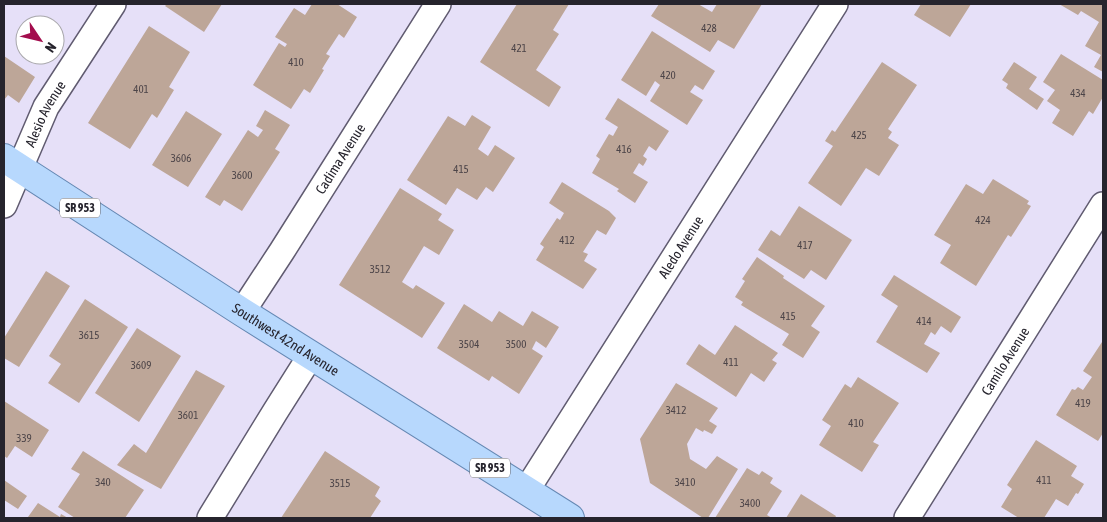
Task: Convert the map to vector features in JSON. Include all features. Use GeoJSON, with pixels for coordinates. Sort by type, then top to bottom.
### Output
{"type":"FeatureCollection","features":[{"type":"Feature","properties":{"kind":"main road","name":"Southwest 42nd Avenue"},"geometry":{"type":"LineString","coordinates":[[12,164],[242,312],[570,518]]}},
{"type":"Feature","properties":{"kind":"street","name":"Alesio Avenue"},"geometry":{"type":"LineString","coordinates":[[4,205],[12,164],[46,107],[113,4]]}},
{"type":"Feature","properties":{"kind":"street","name":"Cadima Avenue"},"geometry":{"type":"LineString","coordinates":[[242,312],[282,252],[438,4]]}},
{"type":"Feature","properties":{"kind":"street","name":"Aledo Avenue"},"geometry":{"type":"LineString","coordinates":[[526,490],[835,4]]}},
{"type":"Feature","properties":{"kind":"street","name":"Camilo Avenue"},"geometry":{"type":"LineString","coordinates":[[907,518],[1103,205]]}},
{"type":"Feature","properties":{"kind":"street"},"geometry":{"type":"LineString","coordinates":[[210,518],[311,355]]}},
{"type":"Feature","properties":{"kind":"building"},"geometry":{"type":"Polygon","coordinates":[[[167,4],[222,4],[204,32],[165,6],[167,4]]]}},
{"type":"Feature","properties":{"kind":"building"},"geometry":{"type":"Polygon","coordinates":[[[312,4],[337,4],[357,17],[344,38],[339,34],[326,54],[330,56],[310,93],[304,89],[291,109],[253,85],[279,43],[285,47],[287,44],[275,37],[294,8],[305,15],[312,4]]]}},
{"type":"Feature","properties":{"kind":"building"},"geometry":{"type":"Polygon","coordinates":[[[517,4],[569,4],[553,30],[559,34],[536,70],[561,87],[549,107],[480,62],[517,4]]]}},
{"type":"Feature","properties":{"kind":"building"},"geometry":{"type":"Polygon","coordinates":[[[659,4],[698,4],[712,12],[717,4],[762,4],[734,49],[718,40],[710,52],[651,16],[659,4]]]}},
{"type":"Feature","properties":{"kind":"building"},"geometry":{"type":"Polygon","coordinates":[[[921,4],[971,4],[950,37],[914,15],[921,4]]]}},
{"type":"Feature","properties":{"kind":"building"},"geometry":{"type":"Polygon","coordinates":[[[1059,4],[1103,4],[1103,72],[1094,67],[1101,55],[1085,46],[1099,22],[1081,11],[1078,15],[1059,4]]]}},
{"type":"Feature","properties":{"kind":"building"},"geometry":{"type":"Polygon","coordinates":[[[149,26],[190,52],[169,87],[174,90],[157,118],[152,114],[130,149],[88,123],[149,26]]]}},
{"type":"Feature","properties":{"kind":"building"},"geometry":{"type":"Polygon","coordinates":[[[652,31],[715,71],[703,90],[695,85],[690,92],[703,100],[687,125],[650,101],[660,85],[655,81],[646,96],[621,80],[652,31]]]}},
{"type":"Feature","properties":{"kind":"building"},"geometry":{"type":"Polygon","coordinates":[[[1061,54],[1103,80],[1103,97],[1093,114],[1089,111],[1073,136],[1052,123],[1060,110],[1047,101],[1055,90],[1043,82],[1061,54]]]}},
{"type":"Feature","properties":{"kind":"building"},"geometry":{"type":"Polygon","coordinates":[[[4,56],[35,77],[19,103],[8,95],[4,100],[4,56]]]}},
{"type":"Feature","properties":{"kind":"building"},"geometry":{"type":"Polygon","coordinates":[[[882,62],[917,85],[888,129],[892,132],[888,138],[899,145],[879,176],[866,168],[841,206],[808,183],[833,146],[825,141],[832,130],[835,132],[882,62]]]}},
{"type":"Feature","properties":{"kind":"building"},"geometry":{"type":"Polygon","coordinates":[[[1014,62],[1037,77],[1029,89],[1044,99],[1037,110],[1006,88],[1008,84],[1002,80],[1014,62]]]}},
{"type":"Feature","properties":{"kind":"building"},"geometry":{"type":"Polygon","coordinates":[[[618,98],[669,131],[656,151],[649,146],[643,156],[647,159],[645,163],[643,166],[639,163],[633,173],[648,182],[635,203],[617,191],[619,189],[592,173],[600,159],[596,156],[609,134],[613,136],[618,127],[605,119],[618,98]]]}},
{"type":"Feature","properties":{"kind":"building"},"geometry":{"type":"Polygon","coordinates":[[[265,110],[290,125],[275,149],[280,152],[242,211],[224,200],[220,206],[205,197],[248,130],[258,137],[263,130],[256,126],[265,110]]]}},
{"type":"Feature","properties":{"kind":"building"},"geometry":{"type":"Polygon","coordinates":[[[186,111],[222,134],[188,187],[152,165],[186,111]]]}},
{"type":"Feature","properties":{"kind":"building"},"geometry":{"type":"Polygon","coordinates":[[[472,115],[491,127],[478,149],[488,156],[495,145],[515,158],[493,192],[486,187],[477,200],[457,188],[446,205],[407,180],[448,116],[465,126],[472,115]]]}},
{"type":"Feature","properties":{"kind":"building"},"geometry":{"type":"Polygon","coordinates":[[[993,179],[1029,201],[1027,204],[1031,206],[1011,237],[1008,235],[976,286],[940,263],[951,245],[934,235],[966,184],[983,194],[993,179]]]}},
{"type":"Feature","properties":{"kind":"building"},"geometry":{"type":"Polygon","coordinates":[[[562,182],[609,211],[616,218],[606,235],[597,230],[583,252],[588,254],[584,261],[597,269],[583,289],[536,260],[544,247],[540,244],[557,218],[560,220],[564,213],[549,203],[562,182]]]}},
{"type":"Feature","properties":{"kind":"building"},"geometry":{"type":"Polygon","coordinates":[[[400,188],[442,214],[438,220],[454,230],[439,255],[424,246],[402,282],[413,289],[416,285],[445,303],[422,338],[339,285],[400,188]]]}},
{"type":"Feature","properties":{"kind":"building"},"geometry":{"type":"Polygon","coordinates":[[[799,206],[852,240],[826,280],[811,270],[804,279],[758,250],[771,230],[780,236],[799,206]]]}},
{"type":"Feature","properties":{"kind":"building"},"geometry":{"type":"Polygon","coordinates":[[[757,257],[784,276],[783,278],[825,306],[811,326],[820,332],[803,358],[782,345],[789,334],[741,305],[743,302],[735,297],[745,281],[742,279],[757,257]]]}},
{"type":"Feature","properties":{"kind":"building"},"geometry":{"type":"Polygon","coordinates":[[[46,271],[70,286],[19,367],[4,358],[4,338],[46,271]]]}},
{"type":"Feature","properties":{"kind":"building"},"geometry":{"type":"Polygon","coordinates":[[[894,275],[961,317],[951,333],[941,326],[935,335],[931,332],[924,344],[940,353],[927,373],[876,342],[898,306],[881,295],[894,275]]]}},
{"type":"Feature","properties":{"kind":"building"},"geometry":{"type":"Polygon","coordinates":[[[85,299],[128,327],[79,403],[48,383],[61,364],[49,356],[85,299]]]}},
{"type":"Feature","properties":{"kind":"building"},"geometry":{"type":"Polygon","coordinates":[[[464,304],[492,322],[499,311],[523,326],[532,311],[559,327],[546,348],[536,341],[532,349],[543,356],[519,394],[492,376],[489,381],[437,348],[464,304]]]}},
{"type":"Feature","properties":{"kind":"building"},"geometry":{"type":"Polygon","coordinates":[[[735,325],[778,353],[772,360],[777,363],[764,382],[751,373],[736,397],[686,364],[699,344],[715,355],[735,325]]]}},
{"type":"Feature","properties":{"kind":"building"},"geometry":{"type":"Polygon","coordinates":[[[137,328],[181,356],[139,422],[95,393],[137,328]]]}},
{"type":"Feature","properties":{"kind":"building"},"geometry":{"type":"Polygon","coordinates":[[[1102,342],[1103,433],[1098,441],[1056,415],[1072,389],[1075,390],[1078,387],[1083,390],[1092,377],[1083,371],[1102,342]]]}},
{"type":"Feature","properties":{"kind":"building"},"geometry":{"type":"Polygon","coordinates":[[[196,370],[225,386],[161,489],[117,465],[134,444],[146,453],[196,370]]]}},
{"type":"Feature","properties":{"kind":"building"},"geometry":{"type":"Polygon","coordinates":[[[858,377],[899,403],[873,442],[879,445],[862,472],[819,445],[831,426],[822,420],[845,384],[851,388],[858,377]]]}},
{"type":"Feature","properties":{"kind":"building"},"geometry":{"type":"Polygon","coordinates":[[[676,383],[718,408],[709,421],[717,426],[712,434],[696,428],[687,444],[690,459],[706,469],[717,456],[738,469],[708,518],[703,518],[650,483],[640,439],[676,383]]]}},
{"type":"Feature","properties":{"kind":"building"},"geometry":{"type":"Polygon","coordinates":[[[4,401],[49,430],[32,457],[15,446],[7,458],[4,456],[4,401]]]}},
{"type":"Feature","properties":{"kind":"building"},"geometry":{"type":"Polygon","coordinates":[[[1036,440],[1077,466],[1071,476],[1084,484],[1068,506],[1056,499],[1044,518],[1019,518],[1001,507],[1012,489],[1007,485],[1036,440]]]}},
{"type":"Feature","properties":{"kind":"building"},"geometry":{"type":"Polygon","coordinates":[[[83,451],[144,490],[125,518],[75,518],[58,507],[80,474],[71,469],[83,451]]]}},
{"type":"Feature","properties":{"kind":"building"},"geometry":{"type":"Polygon","coordinates":[[[325,451],[380,487],[375,496],[381,501],[370,518],[281,518],[325,451]]]}},
{"type":"Feature","properties":{"kind":"building"},"geometry":{"type":"Polygon","coordinates":[[[747,468],[759,475],[762,471],[773,478],[770,483],[782,491],[767,515],[772,518],[715,518],[747,468]]]}},
{"type":"Feature","properties":{"kind":"building"},"geometry":{"type":"Polygon","coordinates":[[[4,480],[27,496],[18,509],[4,500],[4,480]]]}},
{"type":"Feature","properties":{"kind":"building"},"geometry":{"type":"Polygon","coordinates":[[[801,494],[836,516],[835,518],[786,518],[801,494]]]}},
{"type":"Feature","properties":{"kind":"building"},"geometry":{"type":"Polygon","coordinates":[[[38,503],[60,517],[61,514],[68,518],[28,517],[38,503]]]}}]}
